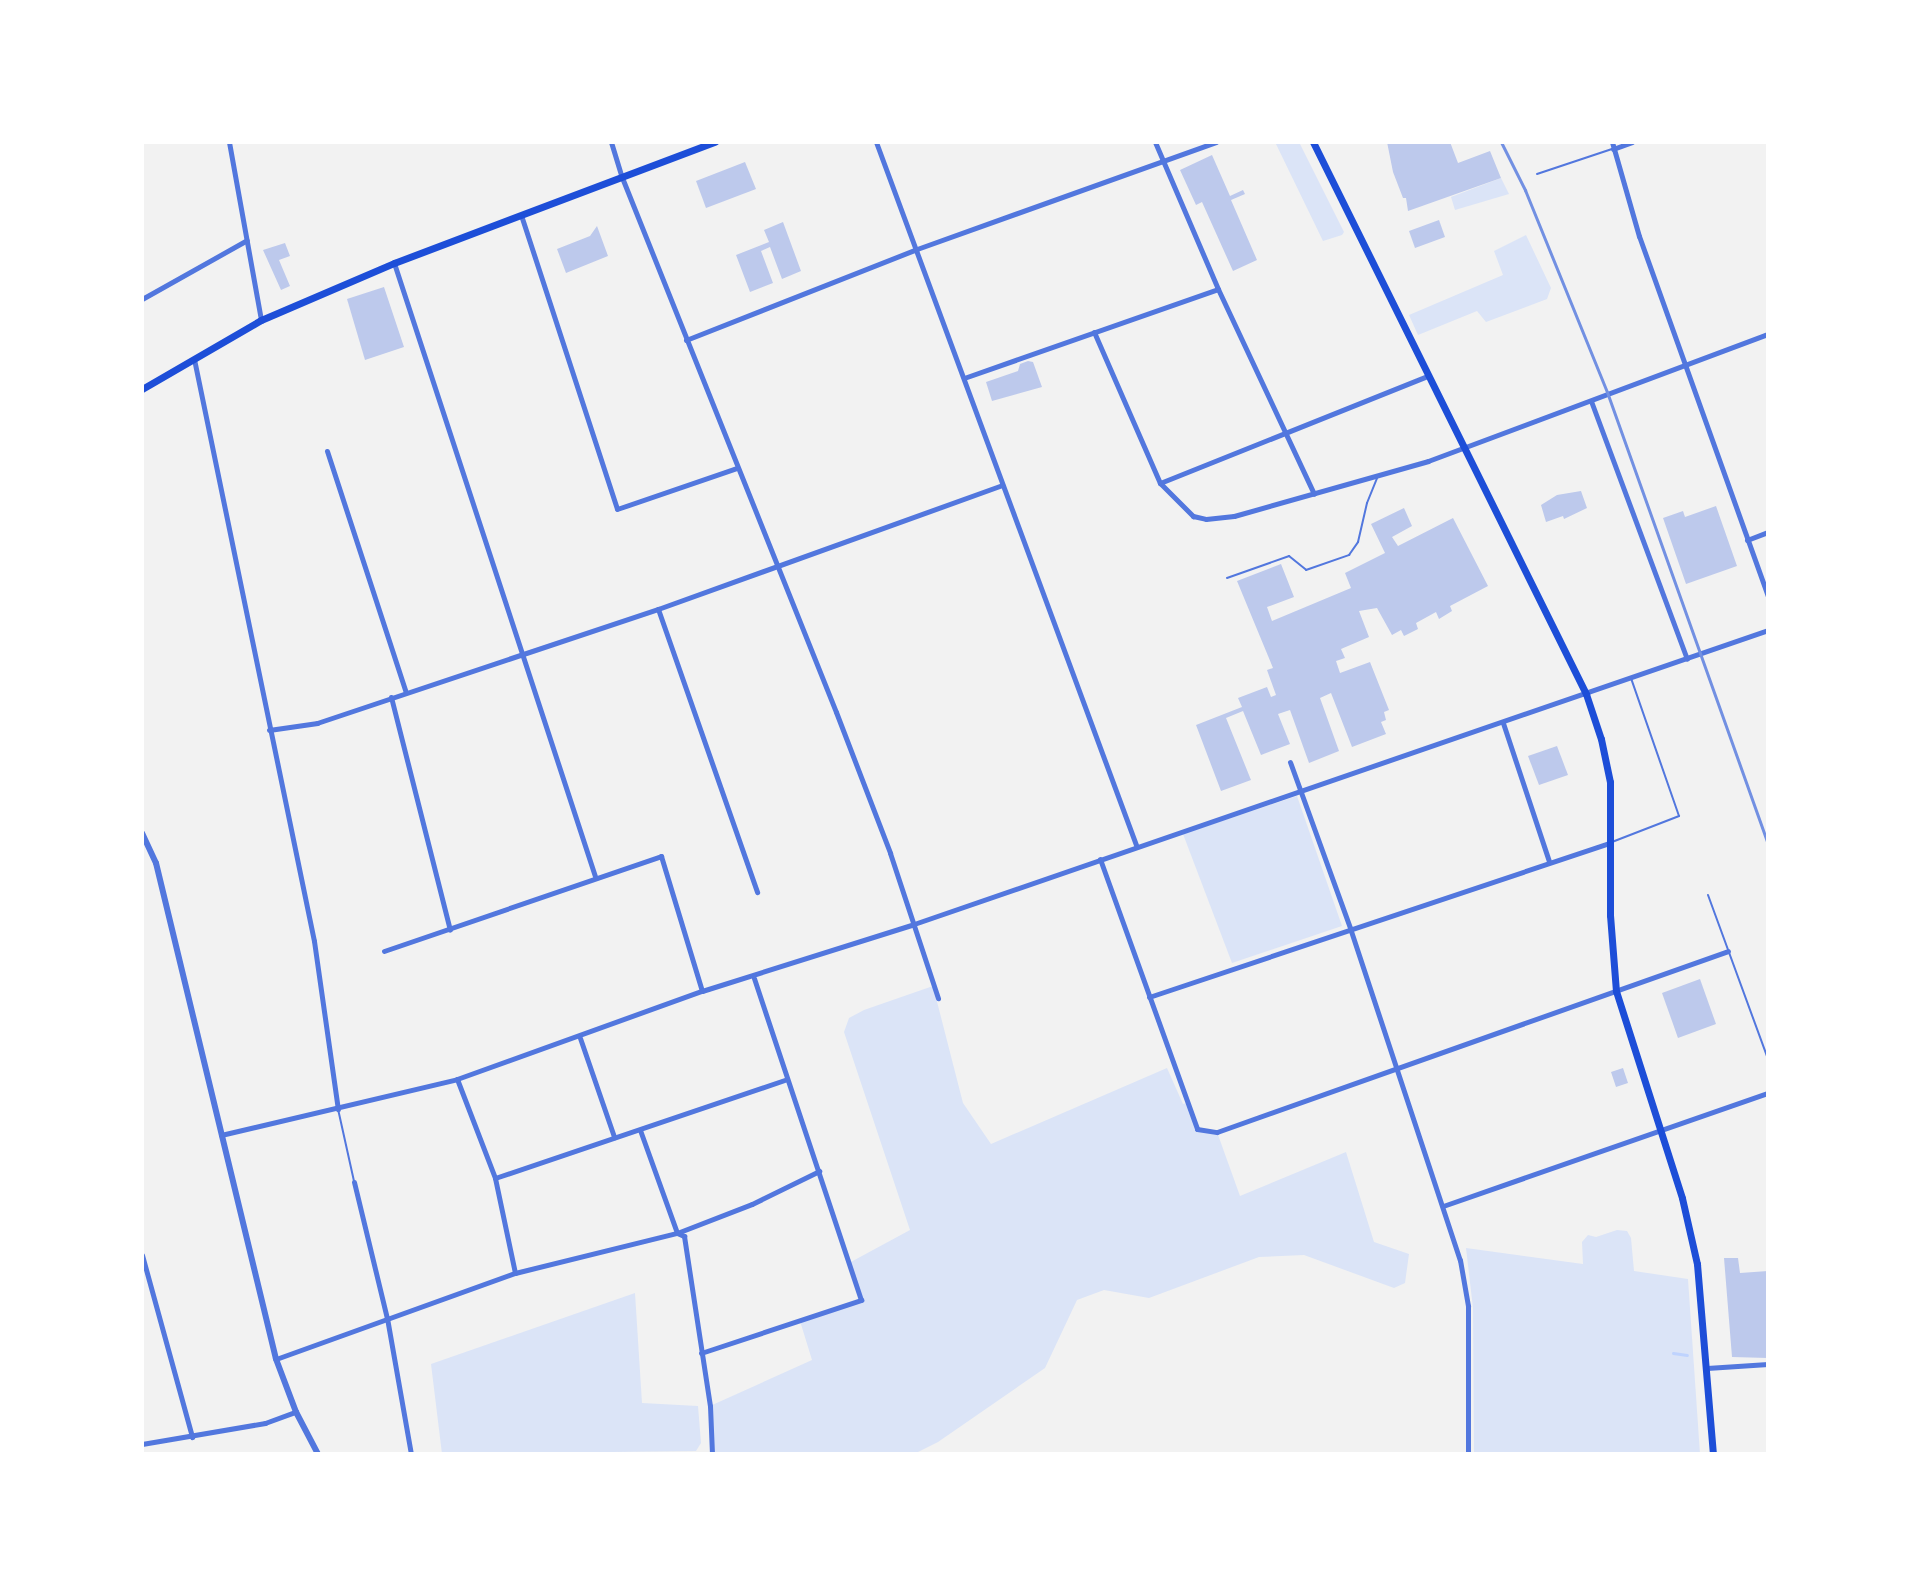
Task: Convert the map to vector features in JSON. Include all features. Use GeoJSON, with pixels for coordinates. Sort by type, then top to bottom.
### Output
{"type":"FeatureCollection","features":[{"type":"Feature","properties":{"kind":"main road"},"geometry":{"type":"LineString","coordinates":[[142,389],[261,320],[394,263],[715,142]]}},
{"type":"Feature","properties":{"kind":"main road"},"geometry":{"type":"LineString","coordinates":[[1313,142],[1586,694],[1601,739],[1610,782],[1609,843],[1616,991],[1682,1198],[1697,1264],[1713,1454]]}},
{"type":"Feature","properties":{"kind":"street"},"geometry":{"type":"LineString","coordinates":[[229,142],[261,320]]}},
{"type":"Feature","properties":{"kind":"street"},"geometry":{"type":"LineString","coordinates":[[611,142],[686,340],[836,712],[938,998]]}},
{"type":"Feature","properties":{"kind":"street"},"geometry":{"type":"LineString","coordinates":[[876,142],[1136,845]]}},
{"type":"Feature","properties":{"kind":"street"},"geometry":{"type":"LineString","coordinates":[[1155,142],[1218,289],[1314,494]]}},
{"type":"Feature","properties":{"kind":"street"},"geometry":{"type":"LineString","coordinates":[[686,340],[917,249],[1216,142]]}},
{"type":"Feature","properties":{"kind":"street"},"geometry":{"type":"LineString","coordinates":[[1632,142],[1613,145],[1684,364],[1768,597]]}},
{"type":"Feature","properties":{"kind":"street"},"geometry":{"type":"LineString","coordinates":[[521,215],[617,509],[737,468]]}},
{"type":"Feature","properties":{"kind":"street"},"geometry":{"type":"LineString","coordinates":[[142,299],[247,240]]}},
{"type":"Feature","properties":{"kind":"street"},"geometry":{"type":"LineString","coordinates":[[394,263],[595,876]]}},
{"type":"Feature","properties":{"kind":"street"},"geometry":{"type":"LineString","coordinates":[[964,378],[1218,289]]}},
{"type":"Feature","properties":{"kind":"street"},"geometry":{"type":"LineString","coordinates":[[1094,332],[1160,483],[1198,519],[1224,517],[1428,461],[1463,445],[1591,401],[1768,334]]}},
{"type":"Feature","properties":{"kind":"street"},"geometry":{"type":"LineString","coordinates":[[194,359],[314,941],[338,1109]]}},
{"type":"Feature","properties":{"kind":"street"},"geometry":{"type":"LineString","coordinates":[[1160,483],[1429,375]]}},
{"type":"Feature","properties":{"kind":"street"},"geometry":{"type":"LineString","coordinates":[[1591,401],[1687,659]]}},
{"type":"Feature","properties":{"kind":"street"},"geometry":{"type":"LineString","coordinates":[[327,451],[406,692]]}},
{"type":"Feature","properties":{"kind":"street"},"geometry":{"type":"LineString","coordinates":[[269,730],[317,723],[658,609],[1002,485]]}},
{"type":"Feature","properties":{"kind":"street"},"geometry":{"type":"LineString","coordinates":[[1747,540],[1768,532]]}},
{"type":"Feature","properties":{"kind":"street"},"geometry":{"type":"LineString","coordinates":[[658,609],[757,892]]}},
{"type":"Feature","properties":{"kind":"street"},"geometry":{"type":"LineString","coordinates":[[220,1136],[457,1079],[580,1038],[702,991],[754,978],[914,924],[1136,845],[1503,723],[1768,630]]}},
{"type":"Feature","properties":{"kind":"street"},"geometry":{"type":"LineString","coordinates":[[391,697],[450,930]]}},
{"type":"Feature","properties":{"kind":"street"},"geometry":{"type":"LineString","coordinates":[[1503,723],[1549,861]]}},
{"type":"Feature","properties":{"kind":"street"},"geometry":{"type":"LineString","coordinates":[[1290,762],[1350,928],[1460,1260],[1468,1306],[1468,1454]]}},
{"type":"Feature","properties":{"kind":"street"},"geometry":{"type":"LineString","coordinates":[[142,833],[156,863],[276,1359],[296,1412],[318,1454]]}},
{"type":"Feature","properties":{"kind":"street"},"geometry":{"type":"LineString","coordinates":[[1149,997],[1609,843]]}},
{"type":"Feature","properties":{"kind":"street"},"geometry":{"type":"LineString","coordinates":[[384,951],[570,889],[595,876],[661,856],[702,991]]}},
{"type":"Feature","properties":{"kind":"street"},"geometry":{"type":"LineString","coordinates":[[1100,859],[1197,1129],[1217,1132],[1728,951]]}},
{"type":"Feature","properties":{"kind":"street"},"geometry":{"type":"LineString","coordinates":[[701,1353],[861,1300],[754,978]]}},
{"type":"Feature","properties":{"kind":"street"},"geometry":{"type":"LineString","coordinates":[[580,1038],[614,1137]]}},
{"type":"Feature","properties":{"kind":"street"},"geometry":{"type":"LineString","coordinates":[[457,1079],[495,1178],[515,1273]]}},
{"type":"Feature","properties":{"kind":"street"},"geometry":{"type":"LineString","coordinates":[[495,1178],[787,1079]]}},
{"type":"Feature","properties":{"kind":"street"},"geometry":{"type":"LineString","coordinates":[[1443,1206],[1768,1093]]}},
{"type":"Feature","properties":{"kind":"street"},"geometry":{"type":"LineString","coordinates":[[640,1130],[677,1233],[684,1236],[710,1406],[712,1454]]}},
{"type":"Feature","properties":{"kind":"street"},"geometry":{"type":"LineString","coordinates":[[276,1359],[515,1273],[677,1233],[752,1204],[819,1171]]}},
{"type":"Feature","properties":{"kind":"street"},"geometry":{"type":"LineString","coordinates":[[354,1182],[387,1318],[411,1454]]}},
{"type":"Feature","properties":{"kind":"street"},"geometry":{"type":"LineString","coordinates":[[142,1255],[192,1437]]}},
{"type":"Feature","properties":{"kind":"street"},"geometry":{"type":"LineString","coordinates":[[1707,1368],[1768,1364]]}},
{"type":"Feature","properties":{"kind":"street"},"geometry":{"type":"LineString","coordinates":[[142,1444],[265,1423],[296,1412]]}},
{"type":"Feature","properties":{"kind":"lane"},"geometry":{"type":"LineString","coordinates":[[1537,174],[1613,145]]}},
{"type":"Feature","properties":{"kind":"lane"},"geometry":{"type":"LineString","coordinates":[[1227,578],[1289,556],[1306,570],[1349,555],[1358,542],[1367,503],[1378,475]]}},
{"type":"Feature","properties":{"kind":"lane"},"geometry":{"type":"LineString","coordinates":[[1609,843],[1679,816],[1631,677]]}},
{"type":"Feature","properties":{"kind":"lane"},"geometry":{"type":"LineString","coordinates":[[1708,895],[1768,1059]]}},
{"type":"Feature","properties":{"kind":"lane"},"geometry":{"type":"LineString","coordinates":[[338,1109],[354,1182]]}},
{"type":"Feature","properties":{"kind":"shaded area"},"geometry":{"type":"Polygon","coordinates":[[[1275,142],[1299,142],[1344,232],[1342,235],[1323,241],[1275,142]]]}},
{"type":"Feature","properties":{"kind":"shaded area"},"geometry":{"type":"Polygon","coordinates":[[[1501,178],[1509,194],[1455,210],[1451,197],[1501,178]]]}},
{"type":"Feature","properties":{"kind":"shaded area"},"geometry":{"type":"Polygon","coordinates":[[[1526,235],[1551,288],[1547,299],[1486,322],[1477,311],[1418,335],[1409,315],[1503,275],[1494,251],[1526,235]]]}},
{"type":"Feature","properties":{"kind":"shaded area"},"geometry":{"type":"Polygon","coordinates":[[[1297,796],[1342,926],[1232,963],[1183,834],[1297,796]]]}},
{"type":"Feature","properties":{"kind":"shaded area"},"geometry":{"type":"Polygon","coordinates":[[[933,986],[963,1103],[991,1144],[1167,1068],[1197,1128],[1217,1132],[1240,1196],[1346,1152],[1374,1242],[1409,1254],[1405,1283],[1394,1288],[1304,1255],[1259,1257],[1149,1298],[1104,1290],[1077,1300],[1045,1368],[938,1442],[914,1454],[712,1454],[710,1406],[812,1360],[800,1321],[861,1300],[849,1263],[910,1230],[844,1032],[849,1018],[864,1010],[933,986]]]}},
{"type":"Feature","properties":{"kind":"shaded area"},"geometry":{"type":"Polygon","coordinates":[[[1617,1230],[1627,1231],[1631,1238],[1634,1271],[1688,1279],[1700,1454],[1474,1454],[1473,1308],[1466,1248],[1583,1264],[1582,1242],[1588,1235],[1596,1237],[1617,1230]]]}},
{"type":"Feature","properties":{"kind":"shaded area"},"geometry":{"type":"Polygon","coordinates":[[[635,1293],[642,1403],[698,1406],[701,1443],[696,1451],[442,1454],[431,1364],[635,1293]]]}},
{"type":"Feature","properties":{"kind":"building"},"geometry":{"type":"Polygon","coordinates":[[[1387,142],[1450,142],[1458,163],[1490,151],[1501,178],[1408,211],[1406,198],[1403,198],[1393,172],[1387,142]]]}},
{"type":"Feature","properties":{"kind":"building"},"geometry":{"type":"Polygon","coordinates":[[[1212,155],[1230,196],[1243,190],[1245,194],[1231,200],[1257,260],[1233,271],[1202,202],[1196,205],[1180,170],[1212,155]]]}},
{"type":"Feature","properties":{"kind":"building"},"geometry":{"type":"Polygon","coordinates":[[[745,162],[756,189],[706,208],[696,181],[745,162]]]}},
{"type":"Feature","properties":{"kind":"building"},"geometry":{"type":"Polygon","coordinates":[[[1439,220],[1445,237],[1415,248],[1409,231],[1439,220]]]}},
{"type":"Feature","properties":{"kind":"building"},"geometry":{"type":"Polygon","coordinates":[[[783,222],[801,271],[782,279],[770,247],[761,251],[773,283],[750,292],[736,255],[769,242],[764,230],[783,222]]]}},
{"type":"Feature","properties":{"kind":"building"},"geometry":{"type":"Polygon","coordinates":[[[597,226],[608,256],[566,273],[557,249],[590,236],[597,226]]]}},
{"type":"Feature","properties":{"kind":"building"},"geometry":{"type":"Polygon","coordinates":[[[285,243],[290,256],[279,260],[290,286],[281,290],[263,250],[285,243]]]}},
{"type":"Feature","properties":{"kind":"building"},"geometry":{"type":"Polygon","coordinates":[[[384,287],[404,347],[365,360],[347,299],[384,287]]]}},
{"type":"Feature","properties":{"kind":"building"},"geometry":{"type":"Polygon","coordinates":[[[1033,362],[1042,387],[992,401],[986,382],[1018,371],[1020,364],[1033,362]]]}},
{"type":"Feature","properties":{"kind":"building"},"geometry":{"type":"Polygon","coordinates":[[[1581,491],[1587,508],[1564,519],[1563,516],[1546,522],[1541,505],[1557,495],[1581,491]]]}},
{"type":"Feature","properties":{"kind":"building"},"geometry":{"type":"Polygon","coordinates":[[[1716,506],[1737,566],[1686,584],[1663,518],[1683,511],[1685,517],[1716,506]]]}},
{"type":"Feature","properties":{"kind":"building"},"geometry":{"type":"Polygon","coordinates":[[[1404,508],[1412,526],[1392,537],[1398,546],[1453,518],[1488,586],[1450,606],[1452,611],[1439,619],[1436,612],[1416,623],[1418,629],[1404,636],[1401,630],[1392,635],[1377,608],[1359,611],[1369,637],[1341,649],[1345,658],[1336,661],[1340,673],[1370,662],[1389,710],[1384,712],[1386,720],[1381,722],[1386,734],[1352,747],[1331,693],[1320,698],[1339,751],[1309,763],[1290,710],[1278,714],[1290,744],[1261,755],[1243,711],[1226,718],[1251,780],[1221,791],[1196,725],[1242,707],[1238,698],[1267,687],[1271,697],[1276,695],[1267,670],[1273,668],[1237,581],[1281,564],[1294,597],[1267,607],[1272,621],[1351,588],[1345,573],[1385,553],[1371,524],[1404,508]]]}},
{"type":"Feature","properties":{"kind":"building"},"geometry":{"type":"Polygon","coordinates":[[[1557,746],[1568,775],[1539,785],[1528,756],[1557,746]]]}},
{"type":"Feature","properties":{"kind":"building"},"geometry":{"type":"Polygon","coordinates":[[[1700,979],[1716,1024],[1678,1038],[1662,993],[1700,979]]]}},
{"type":"Feature","properties":{"kind":"building"},"geometry":{"type":"Polygon","coordinates":[[[1623,1068],[1628,1083],[1616,1087],[1611,1072],[1623,1068]]]}},
{"type":"Feature","properties":{"kind":"building"},"geometry":{"type":"Polygon","coordinates":[[[1724,1258],[1738,1258],[1740,1273],[1768,1271],[1768,1358],[1732,1357],[1724,1258]]]}},
{"type":"Feature","properties":{"kind":"waterway"},"geometry":{"type":"LineString","coordinates":[[1673,1353],[1687,1355]]}},
{"type":"Feature","properties":{"kind":"railway"},"geometry":{"type":"LineString","coordinates":[[1501,142],[1525,190],[1607,392],[1768,844]]}}]}
